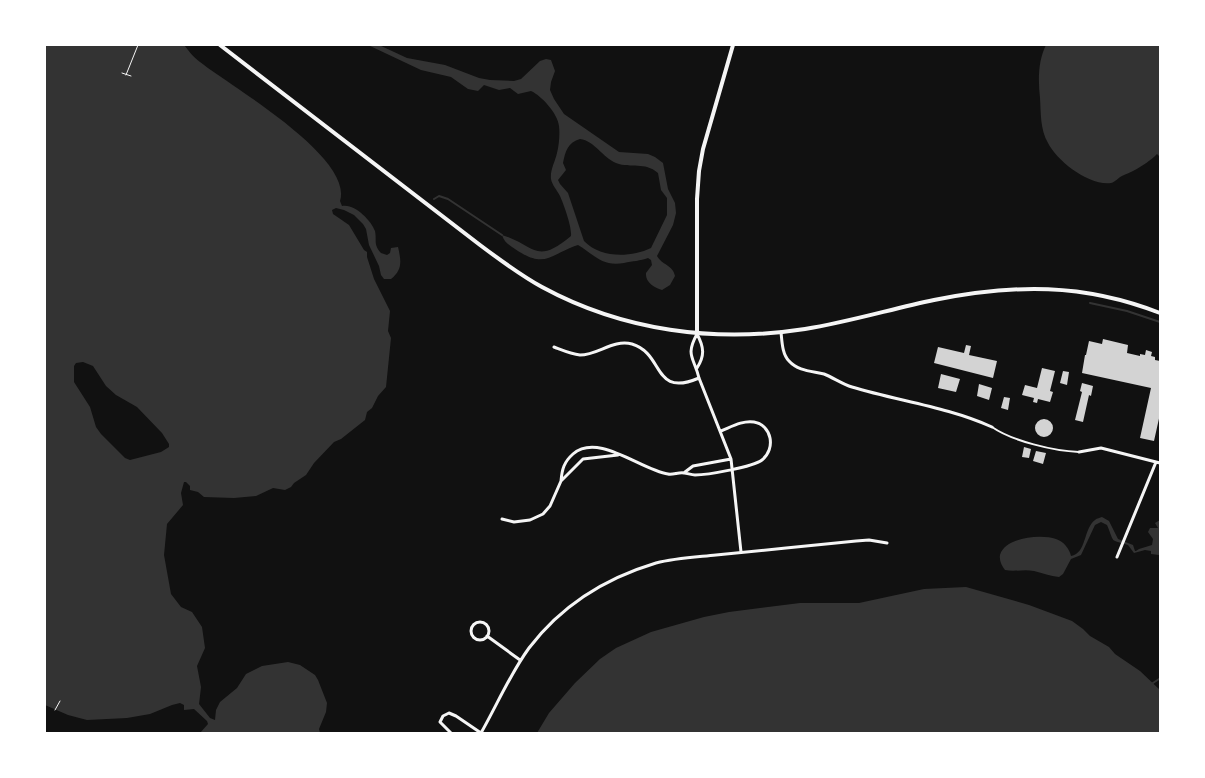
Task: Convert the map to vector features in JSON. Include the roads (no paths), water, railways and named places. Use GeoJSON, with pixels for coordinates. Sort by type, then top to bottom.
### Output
{"type":"FeatureCollection","features":[{"type":"Feature","properties":{"kind":"street"},"geometry":{"type":"LineString","coordinates":[[220,45],[523,276],[565,298],[613,317],[661,329],[697,334],[741,335],[781,332],[824,325],[936,300],[999,290],[1026,288],[1078,291],[1140,305],[1160,313]]}},
{"type":"Feature","properties":{"kind":"street"},"geometry":{"type":"LineString","coordinates":[[733,45],[703,149],[698,178],[697,334],[691,345],[691,359],[697,368],[699,378],[731,459],[741,552]]}},
{"type":"Feature","properties":{"kind":"street"},"geometry":{"type":"LineString","coordinates":[[781,332],[782,344],[787,358],[799,368],[827,375],[853,388],[951,412],[992,427],[1012,438],[1057,450],[1079,452],[1101,448],[1158,462],[1117,557]]}},
{"type":"Feature","properties":{"kind":"street"},"geometry":{"type":"LineString","coordinates":[[697,334],[703,345],[703,359],[697,368]]}},
{"type":"Feature","properties":{"kind":"street"},"geometry":{"type":"LineString","coordinates":[[554,347],[580,355],[610,345],[631,344],[648,356],[667,381],[676,384],[687,383],[699,378]]}},
{"type":"Feature","properties":{"kind":"street"},"geometry":{"type":"LineString","coordinates":[[502,519],[514,522],[530,520],[543,514],[550,506],[561,481],[562,470],[566,460],[579,448],[589,446],[603,449],[669,474],[684,473],[693,475],[733,469],[760,462],[770,448],[770,438],[763,426],[744,422],[721,431]]}},
{"type":"Feature","properties":{"kind":"street"},"geometry":{"type":"LineString","coordinates":[[561,481],[583,459],[620,455]]}},
{"type":"Feature","properties":{"kind":"street"},"geometry":{"type":"LineString","coordinates":[[684,473],[693,466],[731,459]]}},
{"type":"Feature","properties":{"kind":"street"},"geometry":{"type":"LineString","coordinates":[[451,733],[440,722],[442,716],[449,713],[481,733],[520,660],[540,635],[583,596],[627,573],[658,563],[741,552],[856,541],[887,543]]}},
{"type":"Feature","properties":{"kind":"street"},"geometry":{"type":"LineString","coordinates":[[477,622],[485,624],[488,628],[487,636],[482,639],[476,639],[472,635],[473,626],[477,622]]}},
{"type":"Feature","properties":{"kind":"street"},"geometry":{"type":"LineString","coordinates":[[487,636],[520,660]]}},
{"type":"Feature","properties":{"kind":"waterway"},"geometry":{"type":"LineString","coordinates":[[434,199],[439,196],[448,199],[502,235]]}},
{"type":"Feature","properties":{"kind":"waterway"},"geometry":{"type":"LineString","coordinates":[[1090,303],[1127,311],[1160,322]]}},
{"type":"Feature","properties":{"kind":"waterway"},"geometry":{"type":"LineString","coordinates":[[1153,683],[1159,679]]}}]}
